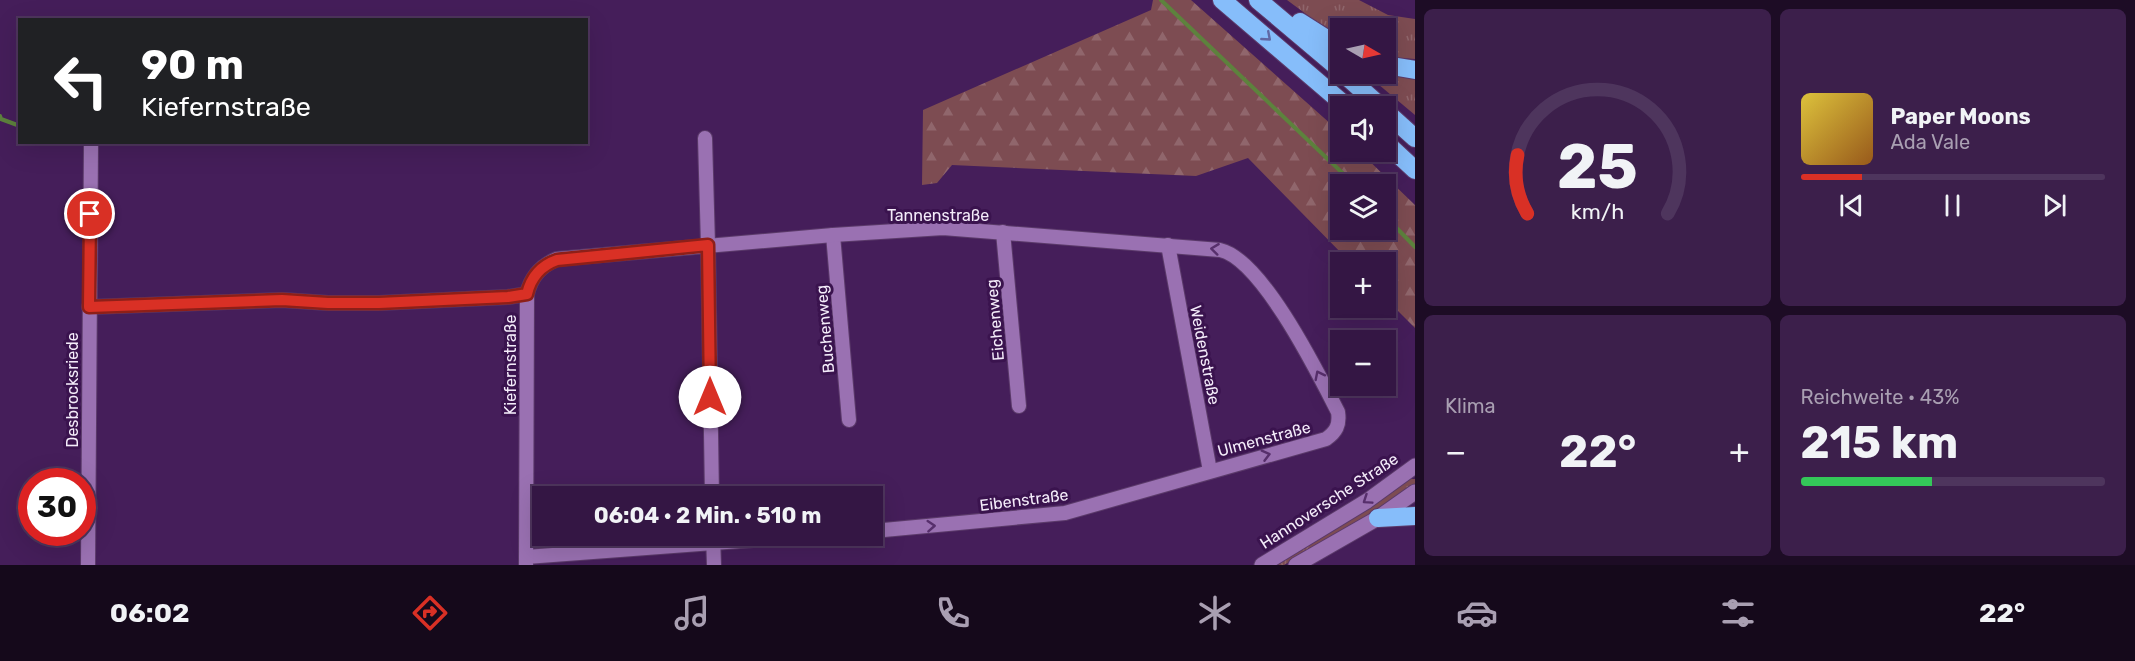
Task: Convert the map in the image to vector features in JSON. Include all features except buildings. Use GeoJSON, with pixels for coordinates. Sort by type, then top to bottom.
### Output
{"type":"FeatureCollection","features":[{"type":"Feature","properties":{"kind":"highway"},"geometry":{"type":"LineString","coordinates":[[1222,0],[1334,96]]}},
{"type":"Feature","properties":{"kind":"highway"},"geometry":{"type":"LineString","coordinates":[[1258,0],[1330,61]]}},
{"type":"Feature","properties":{"kind":"highway"},"geometry":{"type":"LineString","coordinates":[[1273,0],[1300,22],[1330,41]]}},
{"type":"Feature","properties":{"kind":"highway"},"geometry":{"type":"LineString","coordinates":[[1396,67],[1415,70]]}},
{"type":"Feature","properties":{"kind":"highway"},"geometry":{"type":"LineString","coordinates":[[1355,84],[1369,96]]}},
{"type":"Feature","properties":{"kind":"highway"},"geometry":{"type":"LineString","coordinates":[[1396,121],[1415,138]]}},
{"type":"Feature","properties":{"kind":"highway"},"geometry":{"type":"LineString","coordinates":[[1396,152],[1415,170]]}},
{"type":"Feature","properties":{"kind":"highway"},"geometry":{"type":"LineString","coordinates":[[1378,518],[1415,516]]}},
{"type":"Feature","properties":{"kind":"main road","name":"Hannoversche Straße"},"geometry":{"type":"LineString","coordinates":[[1262,565],[1358,507],[1415,466]]}},
{"type":"Feature","properties":{"kind":"main road"},"geometry":{"type":"LineString","coordinates":[[1296,565],[1378,518],[1415,492]]}},
{"type":"Feature","properties":{"kind":"street"},"geometry":{"type":"LineString","coordinates":[[705,138],[712,486]]}},
{"type":"Feature","properties":{"kind":"street","name":"Desbrocksriede"},"geometry":{"type":"LineString","coordinates":[[88,565],[91,144]]}},
{"type":"Feature","properties":{"kind":"street","name":"Tannenstraße"},"geometry":{"type":"LineString","coordinates":[[708,245],[943,228],[1168,245]]}},
{"type":"Feature","properties":{"kind":"street","name":"Eichenweg"},"geometry":{"type":"LineString","coordinates":[[1003,232],[1019,406]]}},
{"type":"Feature","properties":{"kind":"street","name":"Buchenweg"},"geometry":{"type":"LineString","coordinates":[[833,235],[849,420]]}},
{"type":"Feature","properties":{"kind":"street","name":"Kiefernstraße"},"geometry":{"type":"LineString","coordinates":[[526,561],[527,294],[536,274],[548,263],[557,260],[708,245]]}},
{"type":"Feature","properties":{"kind":"street","name":"Ulmenstraße"},"geometry":{"type":"LineString","coordinates":[[1168,245],[1221,250],[1230,252],[1239,259],[1282,310],[1305,348],[1338,412],[1337,428],[1326,439],[1210,471]]}},
{"type":"Feature","properties":{"kind":"street","name":"Weidenstraße"},"geometry":{"type":"LineString","coordinates":[[1168,245],[1210,471]]}},
{"type":"Feature","properties":{"kind":"street"},"geometry":{"type":"LineString","coordinates":[[89,307],[282,300],[379,303],[508,297],[527,294]]}},
{"type":"Feature","properties":{"kind":"street","name":"Eibenstraße"},"geometry":{"type":"LineString","coordinates":[[883,530],[1065,513],[1210,471]]}},
{"type":"Feature","properties":{"kind":"street"},"geometry":{"type":"LineString","coordinates":[[526,561],[654,546]]}},
{"type":"Feature","properties":{"kind":"street"},"geometry":{"type":"LineString","coordinates":[[713,546],[714,565]]}},
{"type":"Feature","properties":{"kind":"green space"},"geometry":{"type":"Polygon","coordinates":[[[1153,0],[1191,0],[1330,123],[1330,162],[1370,162],[1383,174],[1330,174],[1330,240],[1396,240],[1396,187],[1415,205],[1415,328],[1396,309],[1396,252],[1340,252],[1248,158],[1196,176],[952,165],[937,183],[922,185],[923,110],[1151,10],[1153,0]]]}},
{"type":"Feature","properties":{"kind":"green space"},"geometry":{"type":"Polygon","coordinates":[[[1287,0],[1359,0],[1388,15],[1415,19],[1415,59],[1396,58],[1396,18],[1330,18],[1330,32],[1287,0]]]}},
{"type":"Feature","properties":{"kind":"green space"},"geometry":{"type":"Polygon","coordinates":[[[1396,74],[1415,74],[1415,115],[1396,99],[1396,96],[1392,96],[1378,84],[1396,84],[1396,74]]]}},
{"type":"Feature","properties":{"kind":"green space"},"geometry":{"type":"Polygon","coordinates":[[[1410,479],[1415,479],[1415,485],[1380,509],[1284,565],[1275,565],[1410,479]]]}},
{"type":"Feature","properties":{"kind":"waterway"},"geometry":{"type":"LineString","coordinates":[[1161,0],[1344,174]]}},
{"type":"Feature","properties":{"kind":"waterway"},"geometry":{"type":"LineString","coordinates":[[0,116],[1,119],[18,125]]}},
{"type":"Feature","properties":{"kind":"waterway"},"geometry":{"type":"LineString","coordinates":[[1396,227],[1415,247]]}},
{"type":"Feature","properties":{"kind":"route"},"geometry":{"type":"LineString","coordinates":[[90,214],[89,307],[282,300],[379,303],[508,297],[527,294],[532,279],[542,267],[557,260],[708,245],[710,397]]}}]}
